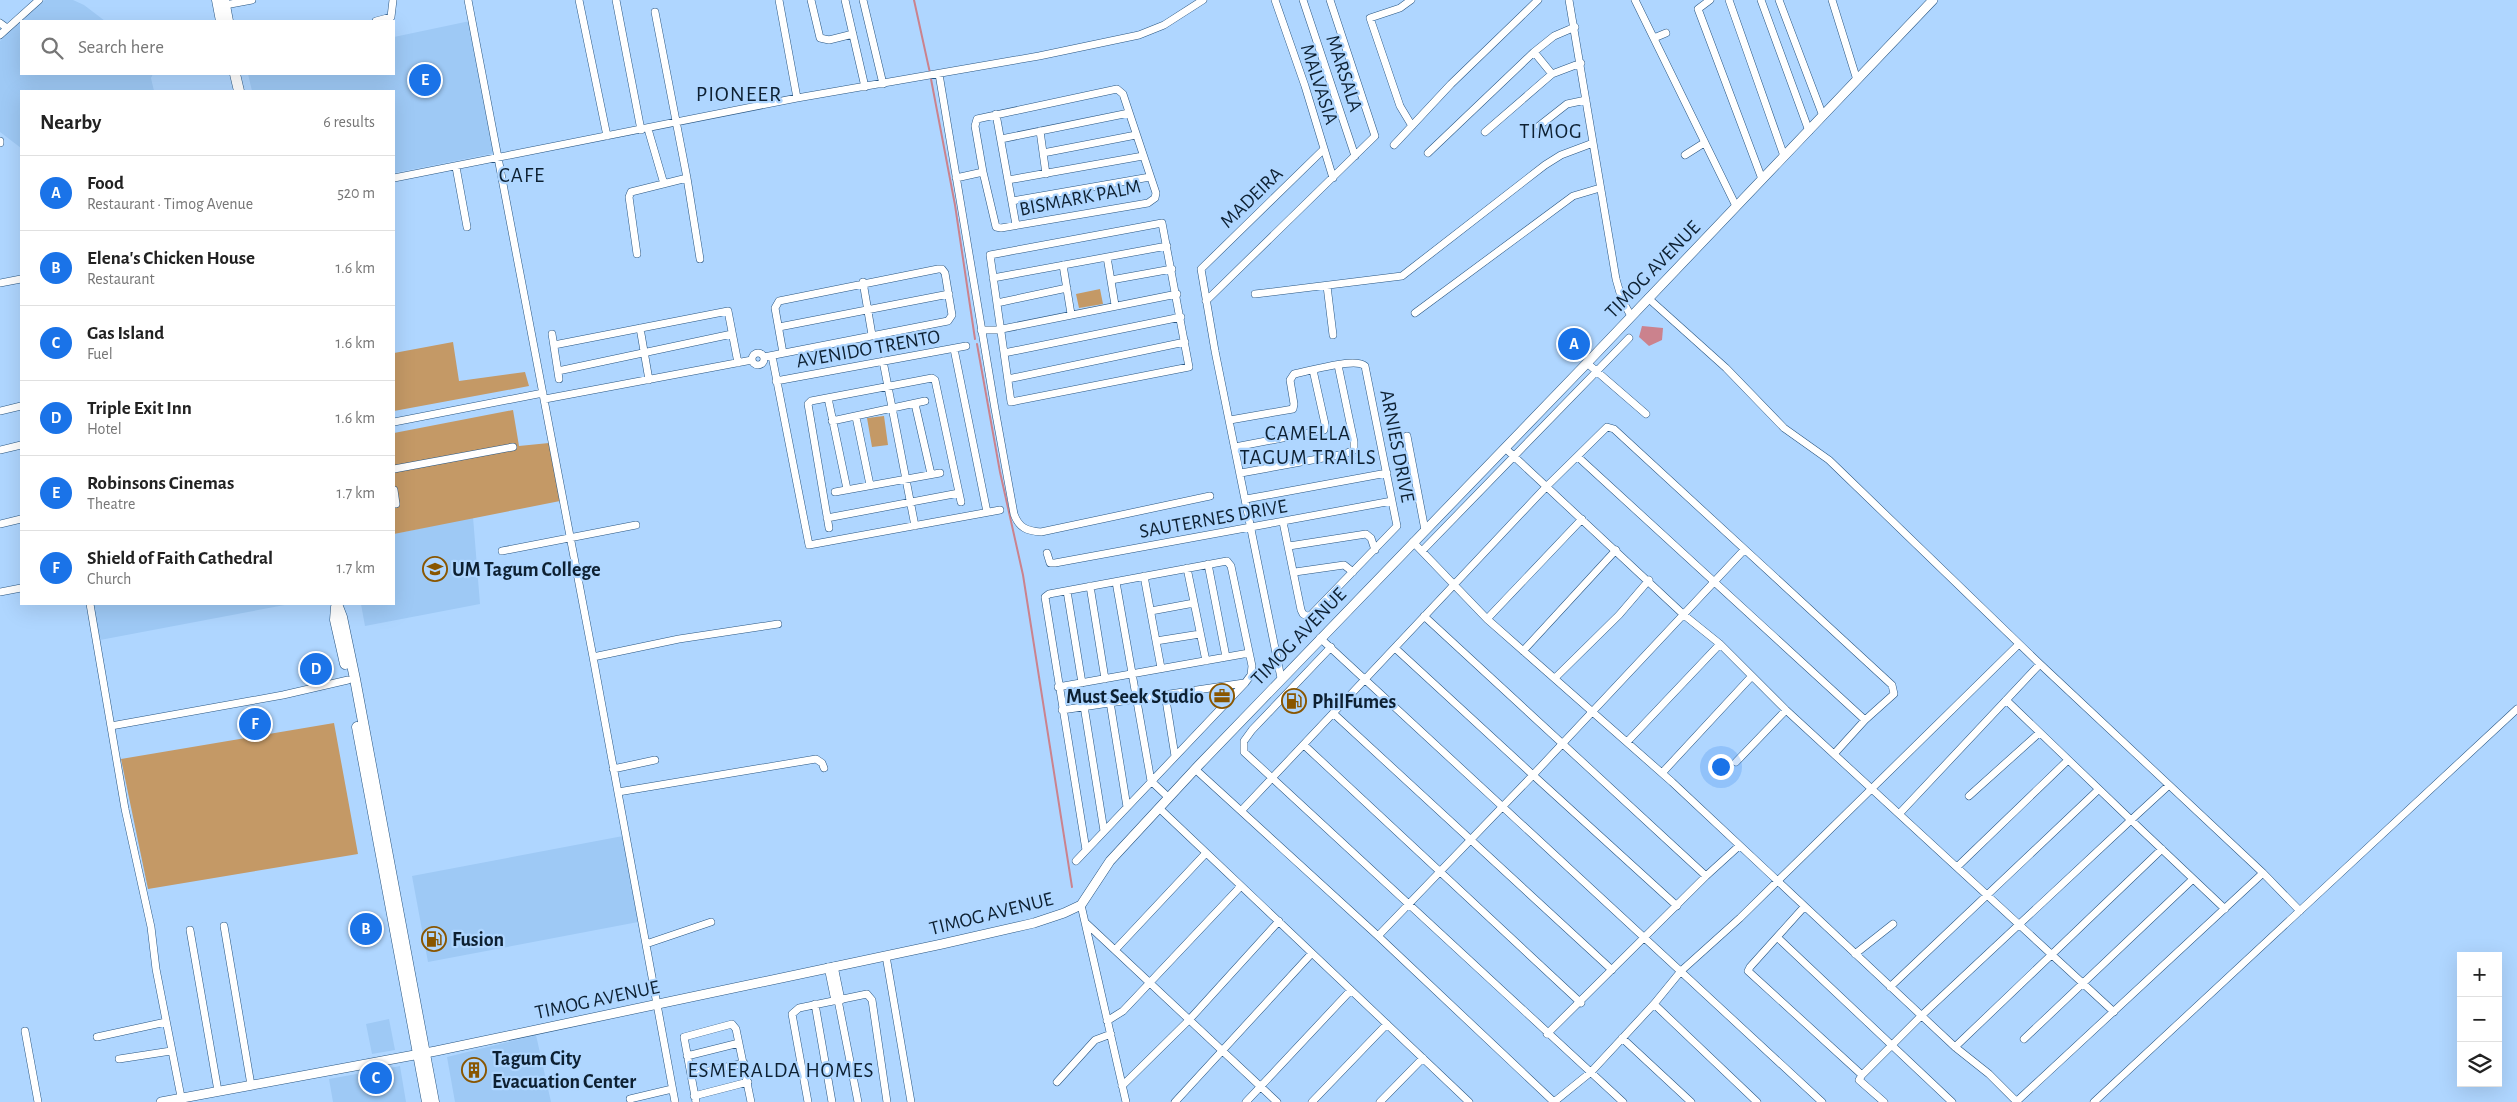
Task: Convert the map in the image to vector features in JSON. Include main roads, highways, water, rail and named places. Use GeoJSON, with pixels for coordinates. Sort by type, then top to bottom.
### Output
{"type":"FeatureCollection","features":[{"type":"Feature","properties":{"kind":"highway"},"geometry":{"type":"LineString","coordinates":[[221,20],[222,2]]}},
{"type":"Feature","properties":{"kind":"highway"},"geometry":{"type":"LineString","coordinates":[[222,2],[228,20]]}},
{"type":"Feature","properties":{"kind":"highway"},"geometry":{"type":"LineString","coordinates":[[235,75],[239,90]]}},
{"type":"Feature","properties":{"kind":"highway"},"geometry":{"type":"LineString","coordinates":[[336,605],[335,620],[348,680],[356,702]]}},
{"type":"Feature","properties":{"kind":"highway"},"geometry":{"type":"LineString","coordinates":[[336,605],[342,617],[401,950],[422,1054],[434,1102]]}},
{"type":"Feature","properties":{"kind":"highway"},"geometry":{"type":"LineString","coordinates":[[422,1054],[427,1102]]}},
{"type":"Feature","properties":{"kind":"main road","name":"TIMOG AVENUE"},"geometry":{"type":"LineString","coordinates":[[161,1102],[182,1100],[218,1091],[422,1054],[831,966],[886,956],[1034,923],[1064,914],[1081,904],[1110,861],[1168,797],[1587,363],[1933,0]]}},
{"type":"Feature","properties":{"kind":"waterway"},"geometry":{"type":"LineString","coordinates":[[914,0],[930,73]]}},
{"type":"Feature","properties":{"kind":"waterway"},"geometry":{"type":"LineString","coordinates":[[931,79],[955,205],[975,339]]}},
{"type":"Feature","properties":{"kind":"waterway"},"geometry":{"type":"LineString","coordinates":[[977,344],[1000,472],[1023,575],[1072,887]]}},
{"type":"Feature","properties":{"kind":"place","name":"Robinsons Cinemas"},"geometry":{"type":"Point","coordinates":[425,80]}},
{"type":"Feature","properties":{"kind":"place","name":"Food"},"geometry":{"type":"Point","coordinates":[1574,344]}},
{"type":"Feature","properties":{"kind":"place","name":"UM Tagum College"},"geometry":{"type":"Point","coordinates":[435,569]}},
{"type":"Feature","properties":{"kind":"place","name":"Triple Exit Inn"},"geometry":{"type":"Point","coordinates":[316,669]}},
{"type":"Feature","properties":{"kind":"place","name":"Must Seek Studio"},"geometry":{"type":"Point","coordinates":[1222,696]}},
{"type":"Feature","properties":{"kind":"place","name":"PhilFumes"},"geometry":{"type":"Point","coordinates":[1294,701]}},
{"type":"Feature","properties":{"kind":"place","name":"Shield of Faith Cathedral"},"geometry":{"type":"Point","coordinates":[255,724]}},
{"type":"Feature","properties":{"kind":"place","name":"Elena's Chicken House"},"geometry":{"type":"Point","coordinates":[366,929]}},
{"type":"Feature","properties":{"kind":"place","name":"Fusion"},"geometry":{"type":"Point","coordinates":[434,939]}},
{"type":"Feature","properties":{"kind":"place","name":"Tagum City Evacuation Center"},"geometry":{"type":"Point","coordinates":[474,1070]}},
{"type":"Feature","properties":{"kind":"place","name":"Gas Island"},"geometry":{"type":"Point","coordinates":[376,1078]}},
{"type":"Feature","properties":{"kind":"district","name":"PIONEER"},"geometry":{"type":"Point","coordinates":[739,93]}},
{"type":"Feature","properties":{"kind":"district","name":"TIMOG"},"geometry":{"type":"Point","coordinates":[1551,131]}},
{"type":"Feature","properties":{"kind":"district","name":"CAFE"},"geometry":{"type":"Point","coordinates":[522,175]}},
{"type":"Feature","properties":{"kind":"district","name":"CAMELLA TAGUM TRAILS"},"geometry":{"type":"Point","coordinates":[1308,445]}},
{"type":"Feature","properties":{"kind":"district","name":"ESMERALDA HOMES"},"geometry":{"type":"Point","coordinates":[781,1070]}}]}
